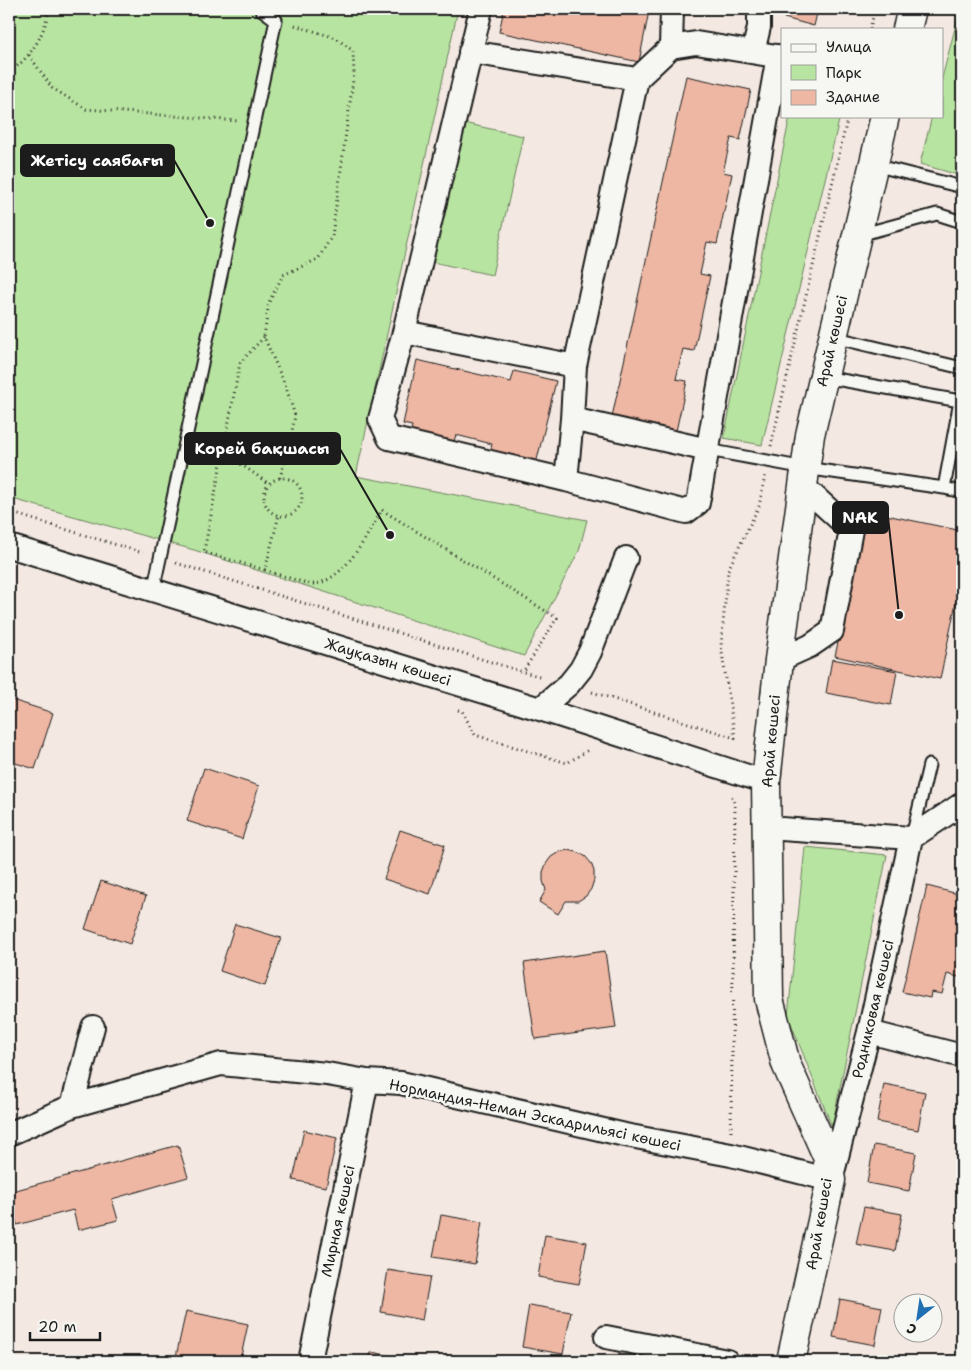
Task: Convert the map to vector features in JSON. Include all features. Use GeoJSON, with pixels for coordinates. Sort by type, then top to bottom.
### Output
{"type":"FeatureCollection","features":[{"type":"Feature","properties":{"kind":"street"},"geometry":{"type":"LineString","coordinates":[[481,9],[404,332],[380,419],[389,438],[566,480],[686,512],[698,503],[780,56],[696,43],[671,47],[637,79],[575,366],[566,480]]}},
{"type":"Feature","properties":{"kind":"street"},"geometry":{"type":"LineString","coordinates":[[671,47],[672,9]]}},
{"type":"Feature","properties":{"kind":"street"},"geometry":{"type":"LineString","coordinates":[[753,52],[759,27],[759,11],[757,9]]}},
{"type":"Feature","properties":{"kind":"street"},"geometry":{"type":"LineString","coordinates":[[907,28],[912,9]]}},
{"type":"Feature","properties":{"kind":"street"},"geometry":{"type":"LineString","coordinates":[[470,52],[637,79]]}},
{"type":"Feature","properties":{"kind":"street","name":"Арай көшесі"},"geometry":{"type":"LineString","coordinates":[[791,1361],[831,1180],[827,1156],[786,1064],[770,999],[766,782],[779,660],[810,435],[885,118]]}},
{"type":"Feature","properties":{"kind":"street"},"geometry":{"type":"LineString","coordinates":[[404,332],[575,366]]}},
{"type":"Feature","properties":{"kind":"street"},"geometry":{"type":"LineString","coordinates":[[572,419],[708,450]]}},
{"type":"Feature","properties":{"kind":"street"},"geometry":{"type":"LineString","coordinates":[[779,660],[810,646],[832,631],[851,530],[804,477]]}},
{"type":"Feature","properties":{"kind":"street","name":"Жауқазын көшесі"},"geometry":{"type":"LineString","coordinates":[[9,546],[540,708],[766,782]]}},
{"type":"Feature","properties":{"kind":"street"},"geometry":{"type":"LineString","coordinates":[[540,708],[569,684],[581,669],[590,652],[626,558]]}},
{"type":"Feature","properties":{"kind":"street"},"geometry":{"type":"LineString","coordinates":[[767,828],[911,838],[962,804]]}},
{"type":"Feature","properties":{"kind":"street","name":"Родниковая көшесі"},"geometry":{"type":"LineString","coordinates":[[831,1180],[868,1032],[911,838]]}},
{"type":"Feature","properties":{"kind":"street"},"geometry":{"type":"LineString","coordinates":[[72,1106],[93,1027]]}},
{"type":"Feature","properties":{"kind":"street"},"geometry":{"type":"LineString","coordinates":[[868,1032],[962,1056]]}},
{"type":"Feature","properties":{"kind":"street","name":"Нормандия-Неман Эскадрильясі көшесі"},"geometry":{"type":"LineString","coordinates":[[9,1134],[72,1106],[221,1064],[327,1074],[367,1081],[402,1083],[625,1136],[731,1155],[831,1180]]}},
{"type":"Feature","properties":{"kind":"street","name":"Мирная көшесі"},"geometry":{"type":"LineString","coordinates":[[310,1361],[367,1081]]}},
{"type":"Feature","properties":{"kind":"street"},"geometry":{"type":"LineString","coordinates":[[606,1337],[727,1361]]}},
{"type":"Feature","properties":{"kind":"lane"},"geometry":{"type":"LineString","coordinates":[[153,591],[276,20],[261,9]]}},
{"type":"Feature","properties":{"kind":"lane"},"geometry":{"type":"LineString","coordinates":[[874,165],[962,187]]}},
{"type":"Feature","properties":{"kind":"lane"},"geometry":{"type":"LineString","coordinates":[[857,236],[937,214],[962,222]]}},
{"type":"Feature","properties":{"kind":"lane"},"geometry":{"type":"LineString","coordinates":[[832,337],[962,368]]}},
{"type":"Feature","properties":{"kind":"lane"},"geometry":{"type":"LineString","coordinates":[[824,378],[960,402],[944,488]]}},
{"type":"Feature","properties":{"kind":"lane"},"geometry":{"type":"LineString","coordinates":[[708,450],[768,461],[804,477],[944,488],[962,492]]}},
{"type":"Feature","properties":{"kind":"lane"},"geometry":{"type":"LineString","coordinates":[[911,838],[929,766]]}},
{"type":"Feature","properties":{"kind":"path"},"geometry":{"type":"LineString","coordinates":[[9,72],[29,55],[39,40],[46,24],[49,9]]}},
{"type":"Feature","properties":{"kind":"path"},"geometry":{"type":"LineString","coordinates":[[870,28],[875,9]]}},
{"type":"Feature","properties":{"kind":"path"},"geometry":{"type":"LineString","coordinates":[[276,20],[336,38],[353,51],[354,73],[332,236],[318,259],[283,275],[270,302],[264,337],[240,363],[204,552],[312,584],[332,578],[356,552],[382,510],[557,618],[523,672]]}},
{"type":"Feature","properties":{"kind":"path"},"geometry":{"type":"LineString","coordinates":[[29,55],[52,88],[86,109],[254,122]]}},
{"type":"Feature","properties":{"kind":"path"},"geometry":{"type":"LineString","coordinates":[[9,512],[523,672],[569,684],[735,738],[721,646],[728,570],[759,506],[848,118]]}},
{"type":"Feature","properties":{"kind":"path"},"geometry":{"type":"LineString","coordinates":[[264,337],[286,387],[295,416],[280,478]]}},
{"type":"Feature","properties":{"kind":"path"},"geometry":{"type":"LineString","coordinates":[[223,450],[269,484]]}},
{"type":"Feature","properties":{"kind":"path"},"geometry":{"type":"LineString","coordinates":[[280,478],[292,480],[297,484],[302,495],[296,510],[285,515],[273,513],[265,503],[265,490],[274,480],[280,478]]}},
{"type":"Feature","properties":{"kind":"path"},"geometry":{"type":"LineString","coordinates":[[265,570],[279,515]]}},
{"type":"Feature","properties":{"kind":"path"},"geometry":{"type":"LineString","coordinates":[[452,708],[462,711],[475,735],[567,763],[593,748]]}},
{"type":"Feature","properties":{"kind":"path"},"geometry":{"type":"LineString","coordinates":[[731,791],[735,806],[731,1155]]}},
{"type":"Feature","properties":{"kind":"green space"},"geometry":{"type":"Polygon","coordinates":[[[9,9],[458,9],[356,476],[587,520],[579,551],[524,656],[194,550],[9,498],[9,9]]]}},
{"type":"Feature","properties":{"kind":"green space"},"geometry":{"type":"Polygon","coordinates":[[[960,9],[962,9],[962,176],[920,164],[932,118],[944,118],[944,70],[960,9]]]}},
{"type":"Feature","properties":{"kind":"green space"},"geometry":{"type":"Polygon","coordinates":[[[790,118],[840,118],[762,445],[724,438],[790,118]]]}},
{"type":"Feature","properties":{"kind":"green space"},"geometry":{"type":"Polygon","coordinates":[[[459,122],[523,136],[492,275],[428,261],[459,122]]]}},
{"type":"Feature","properties":{"kind":"green space"},"geometry":{"type":"Polygon","coordinates":[[[805,847],[887,855],[832,1127],[788,1016],[805,847]]]}},
{"type":"Feature","properties":{"kind":"building"},"geometry":{"type":"Polygon","coordinates":[[[504,9],[637,9],[649,11],[639,62],[499,32],[504,9]]]}},
{"type":"Feature","properties":{"kind":"building"},"geometry":{"type":"Polygon","coordinates":[[[787,9],[818,9],[814,26],[784,18],[787,9]]]}},
{"type":"Feature","properties":{"kind":"building"},"geometry":{"type":"Polygon","coordinates":[[[686,76],[751,90],[740,140],[731,138],[723,172],[732,174],[717,244],[707,242],[700,274],[710,276],[694,351],[683,349],[676,379],[687,381],[676,431],[612,417],[686,76]]]}},
{"type":"Feature","properties":{"kind":"building"},"geometry":{"type":"Polygon","coordinates":[[[417,360],[511,382],[514,371],[556,381],[536,464],[490,453],[492,444],[456,435],[453,444],[410,434],[412,426],[403,424],[417,360]]]}},
{"type":"Feature","properties":{"kind":"building"},"geometry":{"type":"Polygon","coordinates":[[[867,511],[962,531],[962,574],[940,679],[835,656],[867,511]]]}},
{"type":"Feature","properties":{"kind":"building"},"geometry":{"type":"Polygon","coordinates":[[[832,659],[897,671],[891,705],[826,693],[832,659]]]}},
{"type":"Feature","properties":{"kind":"building"},"geometry":{"type":"Polygon","coordinates":[[[9,699],[53,713],[35,769],[9,761],[9,699]]]}},
{"type":"Feature","properties":{"kind":"building"},"geometry":{"type":"Polygon","coordinates":[[[204,768],[259,786],[242,839],[187,821],[204,768]]]}},
{"type":"Feature","properties":{"kind":"building"},"geometry":{"type":"Polygon","coordinates":[[[400,830],[445,845],[430,894],[384,879],[400,830]]]}},
{"type":"Feature","properties":{"kind":"building"},"geometry":{"type":"Polygon","coordinates":[[[568,850],[585,856],[591,863],[594,871],[594,880],[586,896],[578,901],[566,901],[558,914],[539,902],[546,890],[543,872],[551,857],[559,852],[568,850]]]}},
{"type":"Feature","properties":{"kind":"building"},"geometry":{"type":"Polygon","coordinates":[[[101,881],[146,896],[130,944],[85,929],[101,881]]]}},
{"type":"Feature","properties":{"kind":"building"},"geometry":{"type":"Polygon","coordinates":[[[927,886],[962,895],[962,978],[947,974],[942,994],[931,992],[930,998],[902,992],[927,886]]]}},
{"type":"Feature","properties":{"kind":"building"},"geometry":{"type":"Polygon","coordinates":[[[235,924],[281,938],[265,986],[220,971],[235,924]]]}},
{"type":"Feature","properties":{"kind":"building"},"geometry":{"type":"Polygon","coordinates":[[[605,951],[616,1028],[535,1039],[524,963],[605,951]]]}},
{"type":"Feature","properties":{"kind":"building"},"geometry":{"type":"Polygon","coordinates":[[[884,1084],[925,1092],[918,1130],[877,1122],[884,1084]]]}},
{"type":"Feature","properties":{"kind":"building"},"geometry":{"type":"Polygon","coordinates":[[[304,1130],[337,1138],[326,1187],[293,1180],[304,1130]]]}},
{"type":"Feature","properties":{"kind":"building"},"geometry":{"type":"Polygon","coordinates":[[[178,1145],[188,1177],[112,1199],[118,1220],[78,1230],[73,1210],[17,1225],[9,1192],[178,1145]]]}},
{"type":"Feature","properties":{"kind":"building"},"geometry":{"type":"Polygon","coordinates":[[[874,1145],[916,1153],[909,1191],[867,1183],[874,1145]]]}},
{"type":"Feature","properties":{"kind":"building"},"geometry":{"type":"Polygon","coordinates":[[[864,1207],[902,1214],[895,1251],[856,1244],[864,1207]]]}},
{"type":"Feature","properties":{"kind":"building"},"geometry":{"type":"Polygon","coordinates":[[[441,1215],[482,1222],[475,1264],[433,1257],[441,1215]]]}},
{"type":"Feature","properties":{"kind":"building"},"geometry":{"type":"Polygon","coordinates":[[[545,1235],[587,1242],[579,1284],[538,1277],[545,1235]]]}},
{"type":"Feature","properties":{"kind":"building"},"geometry":{"type":"Polygon","coordinates":[[[388,1270],[430,1277],[422,1320],[381,1312],[388,1270]]]}},
{"type":"Feature","properties":{"kind":"building"},"geometry":{"type":"Polygon","coordinates":[[[840,1299],[882,1307],[875,1345],[833,1337],[840,1299]]]}},
{"type":"Feature","properties":{"kind":"building"},"geometry":{"type":"Polygon","coordinates":[[[529,1305],[571,1312],[563,1354],[522,1347],[529,1305]]]}},
{"type":"Feature","properties":{"kind":"building"},"geometry":{"type":"Polygon","coordinates":[[[186,1311],[248,1324],[240,1361],[175,1361],[186,1311]]]}},
{"type":"Feature","properties":{"kind":"building"},"geometry":{"type":"Polygon","coordinates":[[[371,1352],[413,1360],[369,1361],[371,1352]]]}},
{"type":"Feature","properties":{"kind":"place","name":"Жетісу саябағы"},"geometry":{"type":"Point","coordinates":[210,223]}},
{"type":"Feature","properties":{"kind":"place","name":"Корей бақшасы"},"geometry":{"type":"Point","coordinates":[390,535]}},
{"type":"Feature","properties":{"kind":"place","name":"NAK"},"geometry":{"type":"Point","coordinates":[899,615]}}]}
